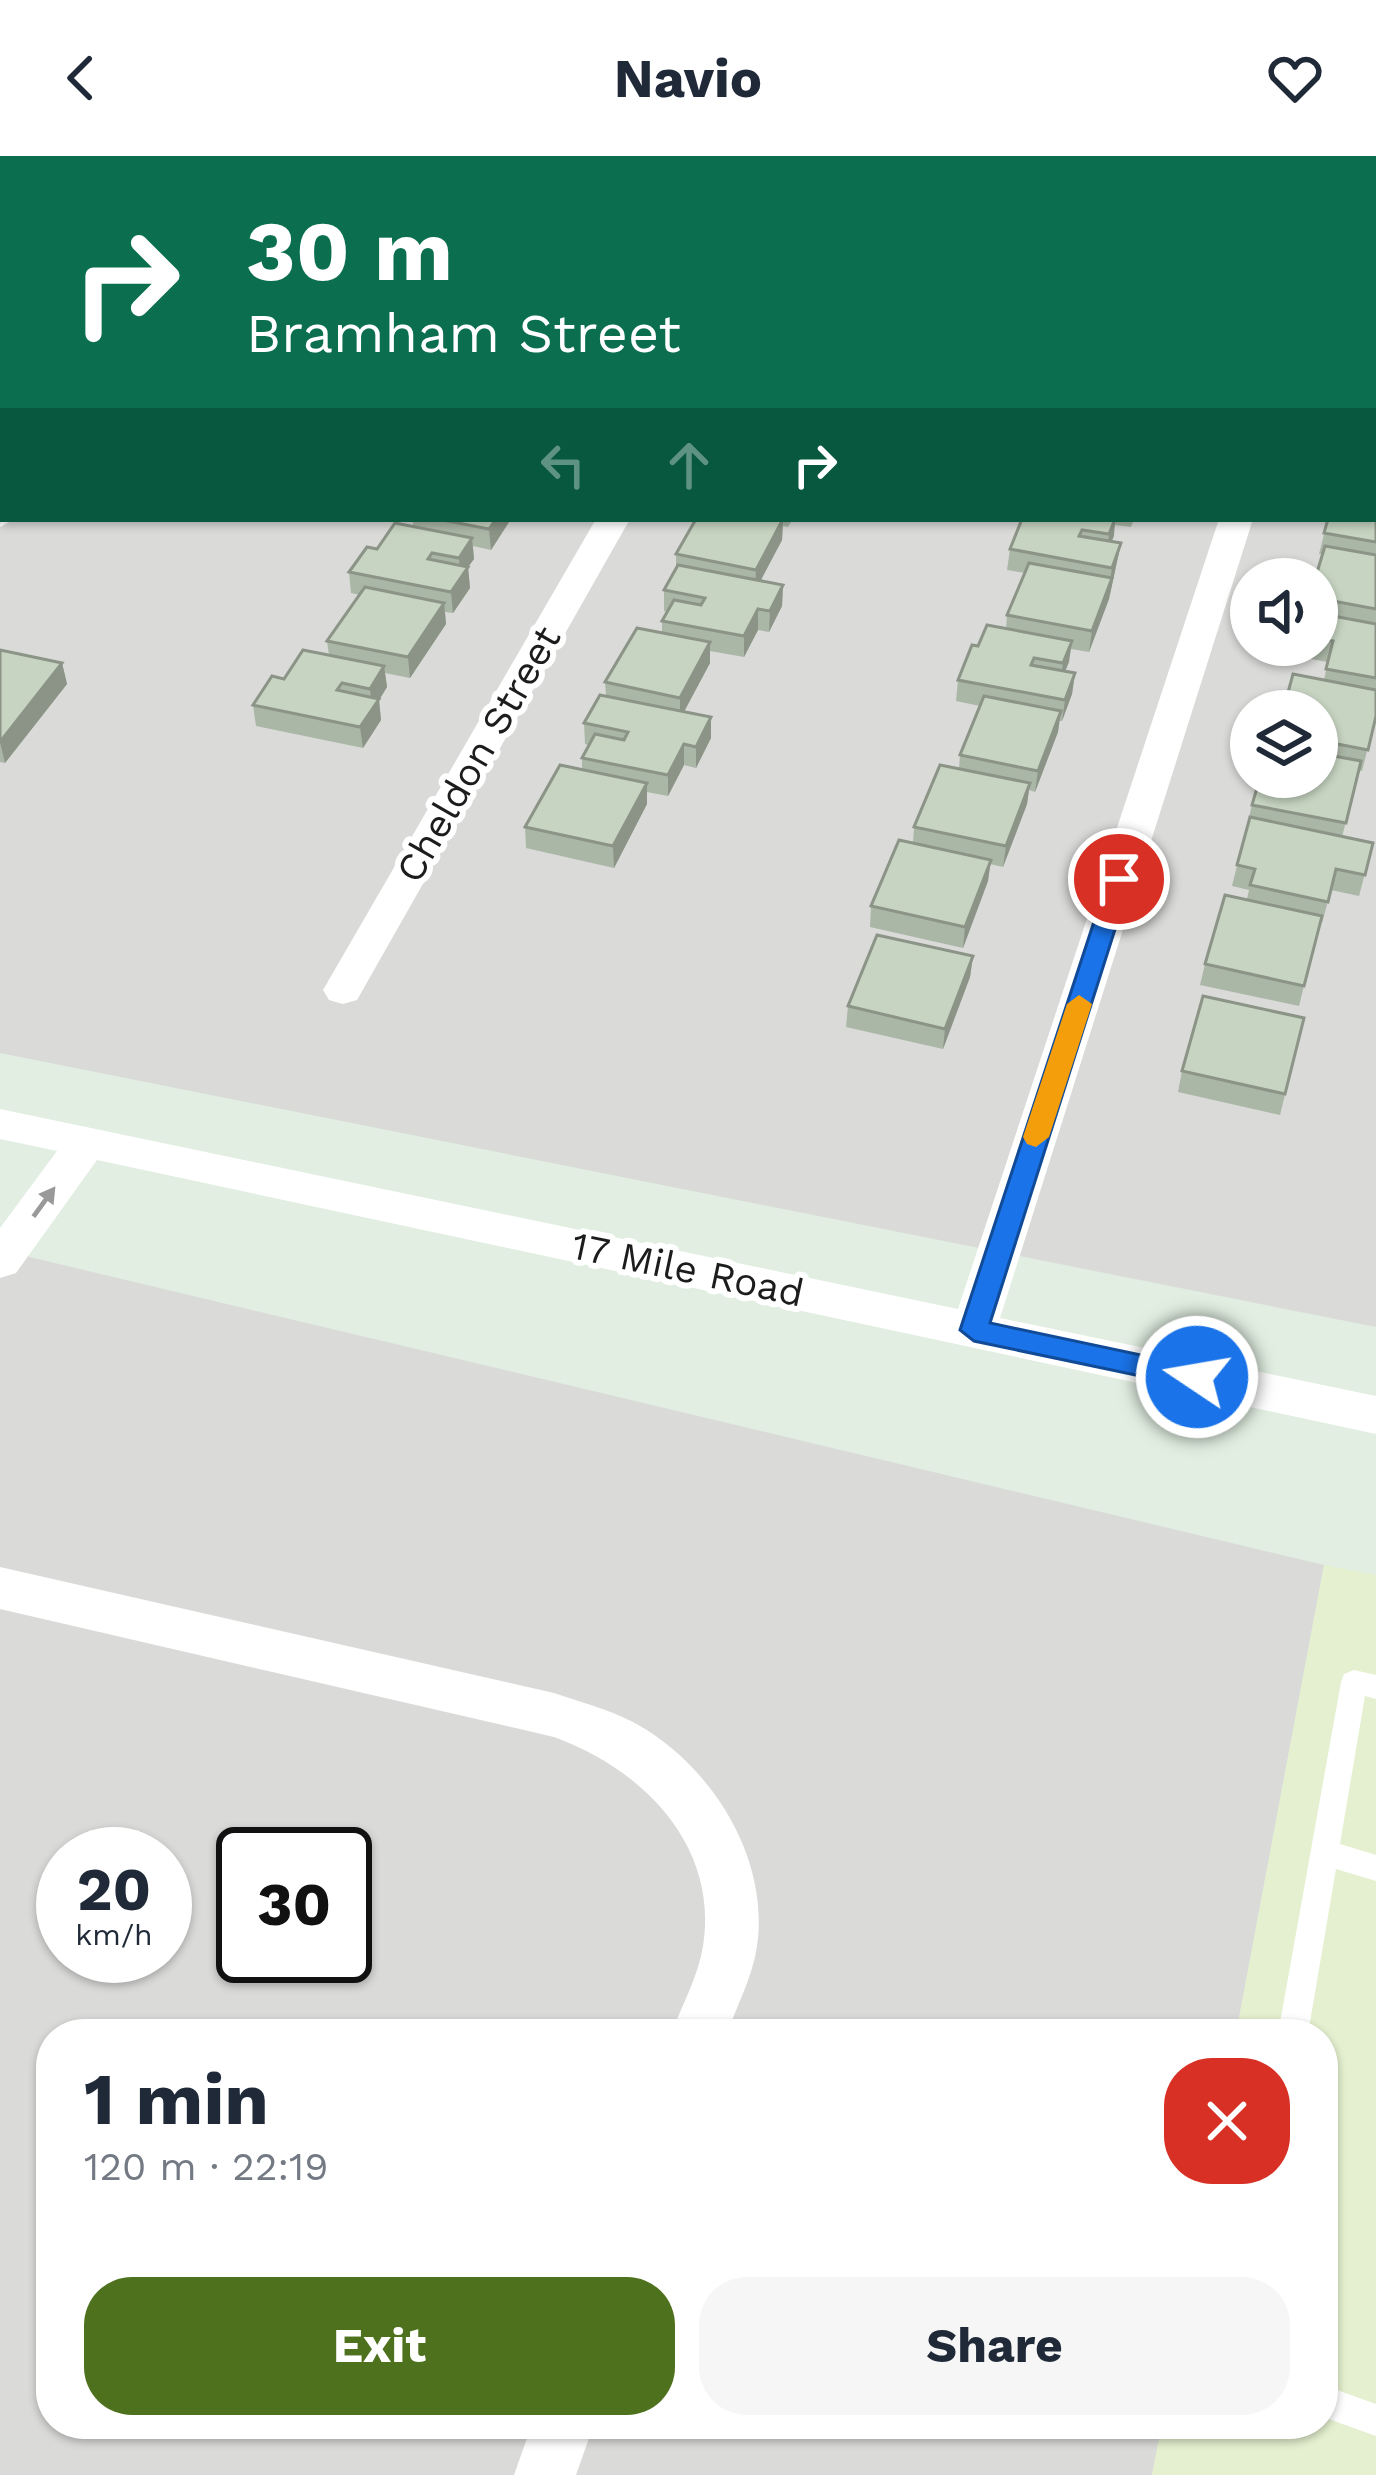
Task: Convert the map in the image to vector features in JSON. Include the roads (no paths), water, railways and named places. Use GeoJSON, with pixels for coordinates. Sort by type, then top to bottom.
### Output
{"type":"FeatureCollection","features":[{"type":"Feature","properties":{"kind":"street","name":"Cheldon Street"},"geometry":{"type":"LineString","coordinates":[[343,990],[611,522]]}},
{"type":"Feature","properties":{"kind":"street"},"geometry":{"type":"LineString","coordinates":[[974,1330],[1235,522]]}},
{"type":"Feature","properties":{"kind":"street","name":"17 Mile Road"},"geometry":{"type":"LineString","coordinates":[[0,1124],[1376,1414]]}},
{"type":"Feature","properties":{"kind":"street"},"geometry":{"type":"LineString","coordinates":[[0,1262],[87,1142]]}},
{"type":"Feature","properties":{"kind":"street"},"geometry":{"type":"LineString","coordinates":[[0,1588],[554,1714],[622,1742],[670,1780],[714,1836],[731,1888],[730,1946],[704,2019]]}},
{"type":"Feature","properties":{"kind":"street"},"geometry":{"type":"LineString","coordinates":[[545,2475],[558,2439]]}},
{"type":"Feature","properties":{"kind":"lane"},"geometry":{"type":"LineString","coordinates":[[1296,2019],[1354,1682],[1376,1687]]}},
{"type":"Feature","properties":{"kind":"lane"},"geometry":{"type":"LineString","coordinates":[[1324,1852],[1376,1868]]}},
{"type":"Feature","properties":{"kind":"lane"},"geometry":{"type":"LineString","coordinates":[[1338,2407],[1376,2420]]}}]}
